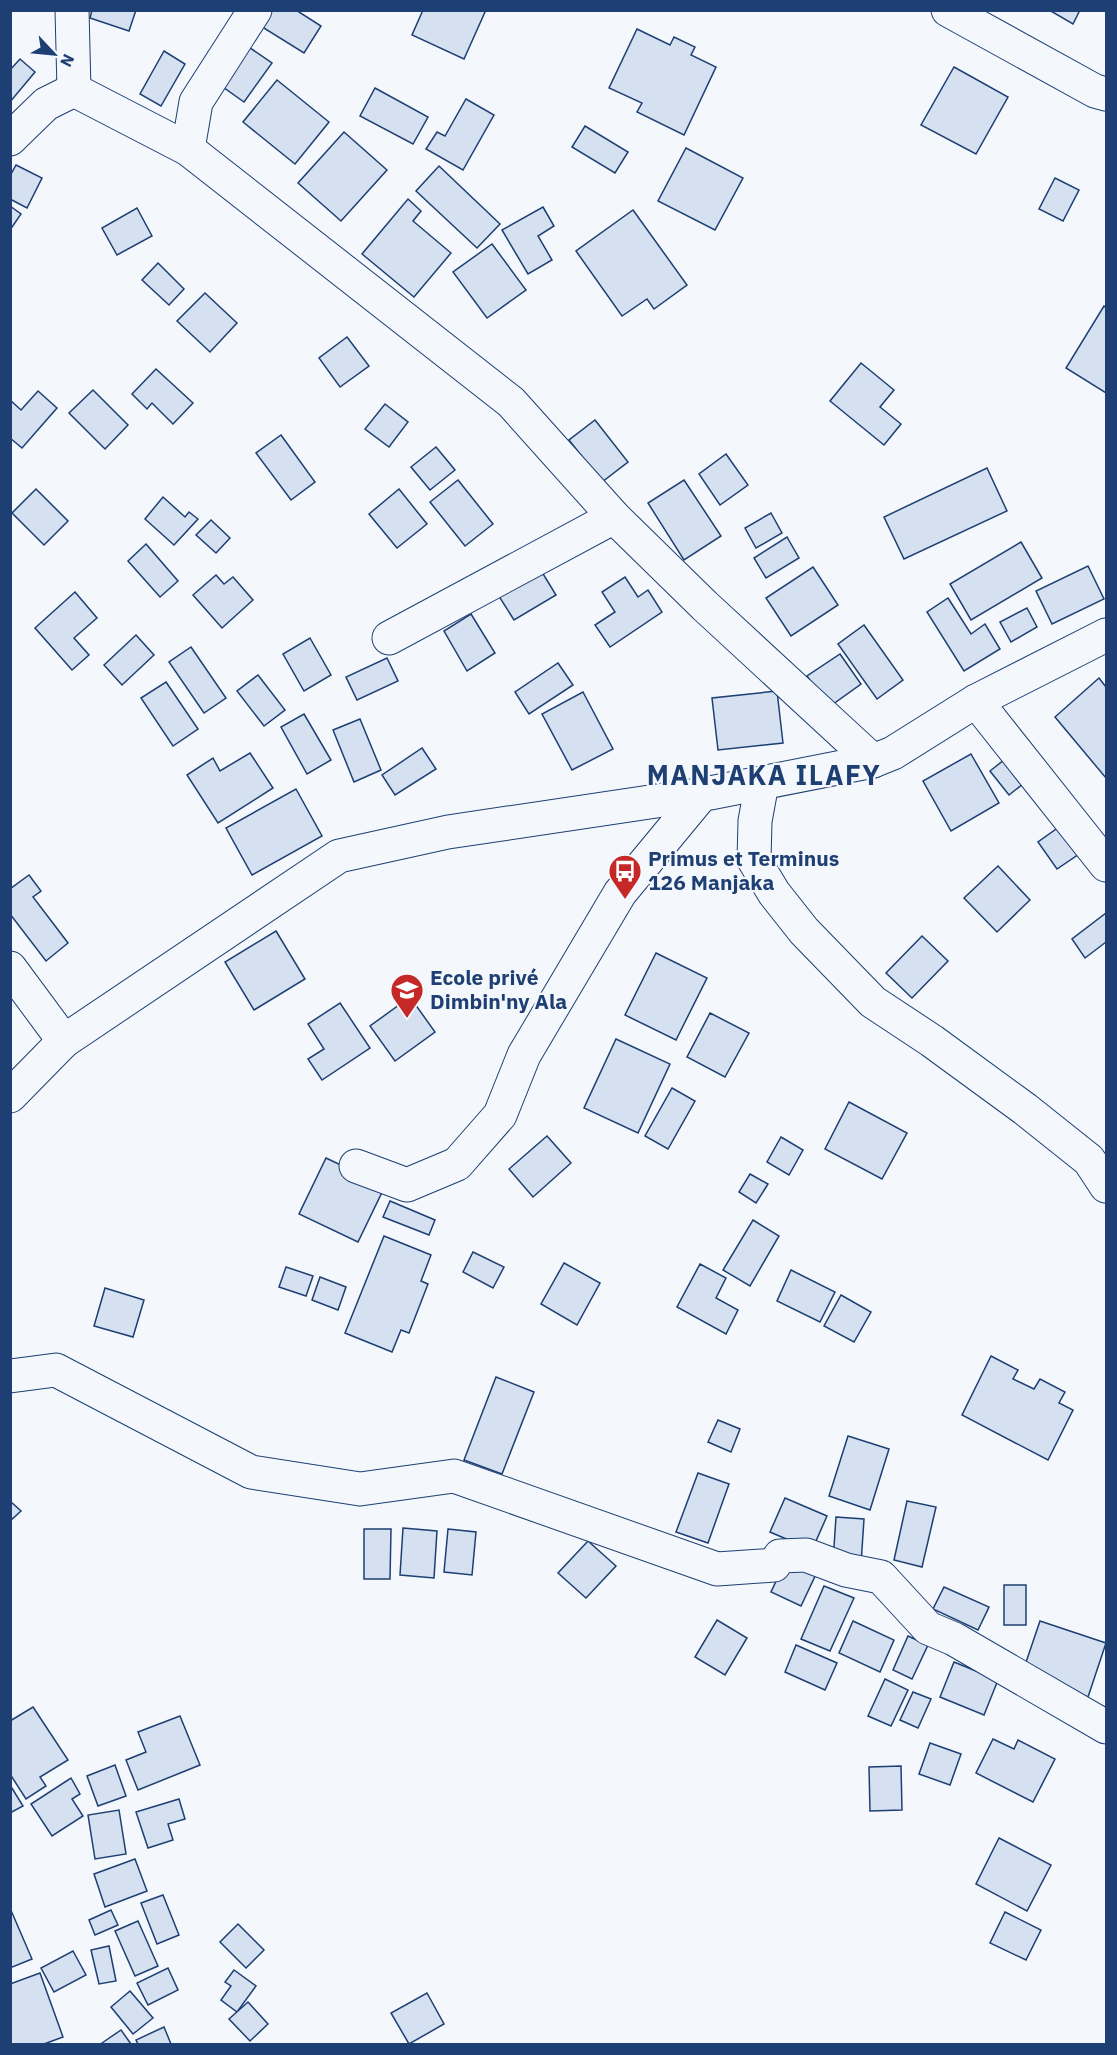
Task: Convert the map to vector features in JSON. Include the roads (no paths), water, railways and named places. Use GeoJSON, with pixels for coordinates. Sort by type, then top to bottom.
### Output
{"type":"FeatureCollection","features":[{"type":"Feature","properties":{"kind":"street"},"geometry":{"type":"LineString","coordinates":[[72,10],[74,90]]}},
{"type":"Feature","properties":{"kind":"street"},"geometry":{"type":"LineString","coordinates":[[189,149],[196,102],[255,10]]}},
{"type":"Feature","properties":{"kind":"street"},"geometry":{"type":"LineString","coordinates":[[948,10],[1095,91],[1107,94]]}},
{"type":"Feature","properties":{"kind":"street"},"geometry":{"type":"LineString","coordinates":[[10,139],[46,104],[74,90]]}},
{"type":"Feature","properties":{"kind":"street"},"geometry":{"type":"LineString","coordinates":[[74,90],[189,149],[511,402],[614,517],[705,606],[873,761]]}},
{"type":"Feature","properties":{"kind":"street"},"geometry":{"type":"LineString","coordinates":[[389,638],[614,517]]}},
{"type":"Feature","properties":{"kind":"street"},"geometry":{"type":"LineString","coordinates":[[10,1096],[64,1041],[339,856],[448,832],[702,794],[873,761],[892,753],[976,701],[1107,634]]}},
{"type":"Feature","properties":{"kind":"street"},"geometry":{"type":"LineString","coordinates":[[976,701],[1107,865]]}},
{"type":"Feature","properties":{"kind":"street"},"geometry":{"type":"LineString","coordinates":[[762,783],[754,821],[754,860],[774,893],[804,931],[873,1002],[932,1041],[1025,1109],[1089,1160],[1107,1186]]}},
{"type":"Feature","properties":{"kind":"street"},"geometry":{"type":"LineString","coordinates":[[356,1166],[407,1185],[457,1164],[500,1115],[524,1055],[620,893],[702,794]]}},
{"type":"Feature","properties":{"kind":"street"},"geometry":{"type":"LineString","coordinates":[[10,968],[64,1041]]}},
{"type":"Feature","properties":{"kind":"street"},"geometry":{"type":"LineString","coordinates":[[10,1376],[56,1370],[251,1472],[360,1489],[454,1476],[717,1569],[774,1565],[780,1556],[806,1555],[846,1570],[882,1577],[928,1628],[954,1640],[1107,1727]]}},
{"type":"Feature","properties":{"kind":"place","name":"Primus et Terminus 126 Manjaka"},"geometry":{"type":"Point","coordinates":[625,900]}},
{"type":"Feature","properties":{"kind":"place","name":"Ecole privé Dimbin'ny Ala"},"geometry":{"type":"Point","coordinates":[407,1019]}},
{"type":"Feature","properties":{"kind":"district","name":"MANJAKA ILAFY"},"geometry":{"type":"Point","coordinates":[764,776]}}]}
